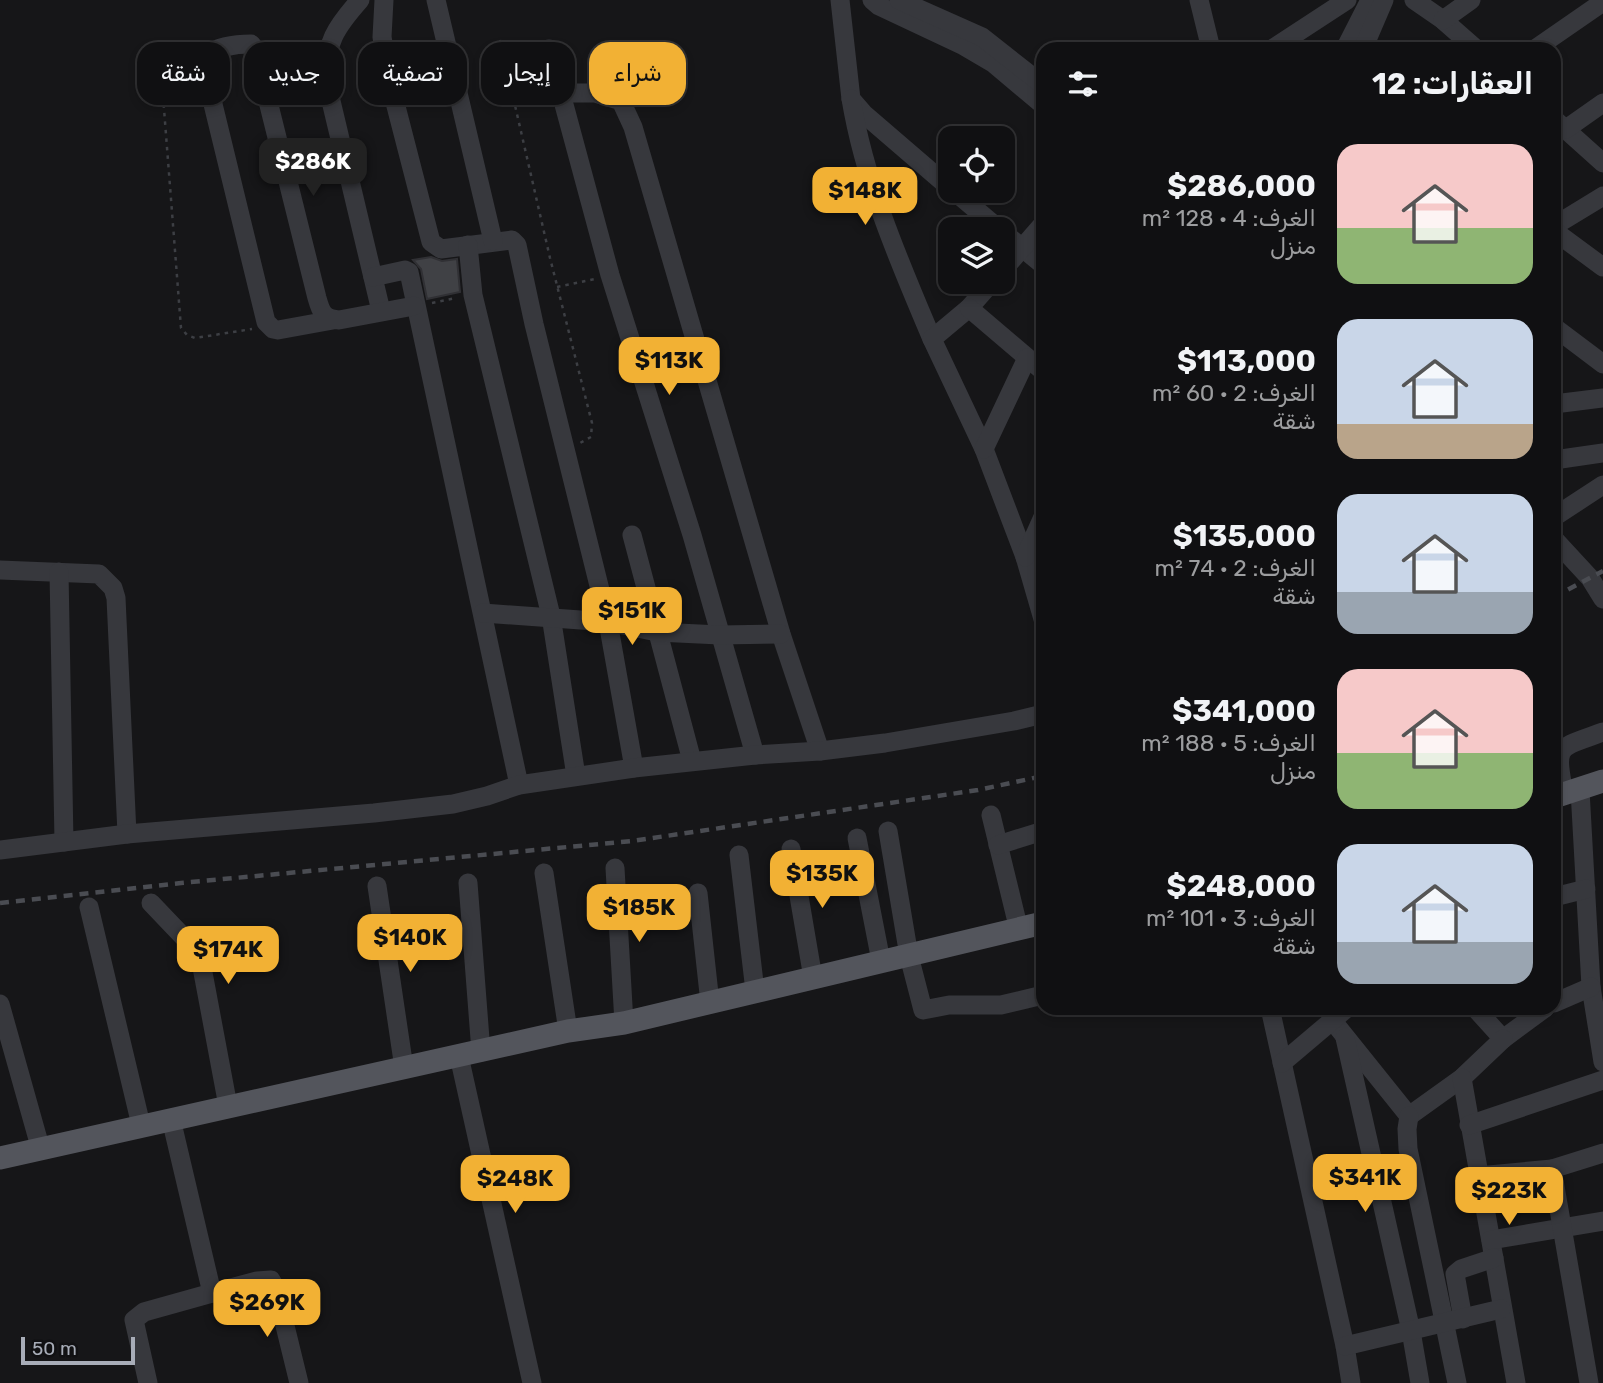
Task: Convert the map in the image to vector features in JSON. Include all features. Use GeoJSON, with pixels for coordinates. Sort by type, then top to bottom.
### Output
{"type":"FeatureCollection","features":[{"type":"Feature","properties":{"kind":"main road"},"geometry":{"type":"LineString","coordinates":[[1566,794],[1603,781]]}},
{"type":"Feature","properties":{"kind":"main road"},"geometry":{"type":"LineString","coordinates":[[0,1158],[568,1031],[624,1023],[1036,925]]}},
{"type":"Feature","properties":{"kind":"street"},"geometry":{"type":"LineString","coordinates":[[360,0],[338,25],[331,39],[326,57],[326,80],[381,311]]}},
{"type":"Feature","properties":{"kind":"street"},"geometry":{"type":"LineString","coordinates":[[384,0],[382,37],[390,83],[428,237],[438,249],[512,240],[517,245],[608,622],[634,768]]}},
{"type":"Feature","properties":{"kind":"street"},"geometry":{"type":"LineString","coordinates":[[436,0],[493,241]]}},
{"type":"Feature","properties":{"kind":"street"},"geometry":{"type":"LineString","coordinates":[[840,0],[858,141],[884,219],[932,339],[984,449],[1026,557],[1036,593]]}},
{"type":"Feature","properties":{"kind":"street"},"geometry":{"type":"LineString","coordinates":[[872,0],[993,63],[1036,99]]}},
{"type":"Feature","properties":{"kind":"street"},"geometry":{"type":"LineString","coordinates":[[899,0],[982,37],[1036,79]]}},
{"type":"Feature","properties":{"kind":"street"},"geometry":{"type":"LineString","coordinates":[[1199,0],[1209,42]]}},
{"type":"Feature","properties":{"kind":"street"},"geometry":{"type":"LineString","coordinates":[[1283,42],[1347,0]]}},
{"type":"Feature","properties":{"kind":"street"},"geometry":{"type":"LineString","coordinates":[[1349,42],[1370,0]]}},
{"type":"Feature","properties":{"kind":"street"},"geometry":{"type":"LineString","coordinates":[[1366,42],[1384,0]]}},
{"type":"Feature","properties":{"kind":"street"},"geometry":{"type":"LineString","coordinates":[[1414,0],[1468,42]]}},
{"type":"Feature","properties":{"kind":"street"},"geometry":{"type":"LineString","coordinates":[[1443,20],[1471,0]]}},
{"type":"Feature","properties":{"kind":"street"},"geometry":{"type":"LineString","coordinates":[[1545,42],[1603,2]]}},
{"type":"Feature","properties":{"kind":"street"},"geometry":{"type":"LineString","coordinates":[[333,320],[324,316],[317,298],[255,49],[251,44],[241,44],[212,51],[205,55],[203,63],[244,239],[269,327],[283,330],[414,306]]}},
{"type":"Feature","properties":{"kind":"street"},"geometry":{"type":"LineString","coordinates":[[575,93],[595,93],[621,101],[633,127],[781,634],[820,751]]}},
{"type":"Feature","properties":{"kind":"street"},"geometry":{"type":"LineString","coordinates":[[851,99],[872,121],[938,177]]}},
{"type":"Feature","properties":{"kind":"street"},"geometry":{"type":"LineString","coordinates":[[1561,124],[1603,103]]}},
{"type":"Feature","properties":{"kind":"street"},"geometry":{"type":"LineString","coordinates":[[564,105],[610,275],[692,535],[755,755]]}},
{"type":"Feature","properties":{"kind":"street"},"geometry":{"type":"LineString","coordinates":[[1561,125],[1603,163]]}},
{"type":"Feature","properties":{"kind":"street"},"geometry":{"type":"LineString","coordinates":[[1561,223],[1603,196]]}},
{"type":"Feature","properties":{"kind":"street"},"geometry":{"type":"LineString","coordinates":[[968,203],[985,217]]}},
{"type":"Feature","properties":{"kind":"street"},"geometry":{"type":"LineString","coordinates":[[1015,256],[1036,232]]}},
{"type":"Feature","properties":{"kind":"street"},"geometry":{"type":"LineString","coordinates":[[1561,234],[1603,267]]}},
{"type":"Feature","properties":{"kind":"street"},"geometry":{"type":"LineString","coordinates":[[1015,242],[1036,259]]}},
{"type":"Feature","properties":{"kind":"street"},"geometry":{"type":"LineString","coordinates":[[468,245],[473,295],[551,616],[576,776]]}},
{"type":"Feature","properties":{"kind":"street"},"geometry":{"type":"LineString","coordinates":[[373,277],[408,271],[519,785]]}},
{"type":"Feature","properties":{"kind":"street"},"geometry":{"type":"LineString","coordinates":[[932,339],[981,294]]}},
{"type":"Feature","properties":{"kind":"street"},"geometry":{"type":"LineString","coordinates":[[969,308],[1036,365]]}},
{"type":"Feature","properties":{"kind":"street"},"geometry":{"type":"LineString","coordinates":[[1561,332],[1603,364]]}},
{"type":"Feature","properties":{"kind":"street"},"geometry":{"type":"LineString","coordinates":[[984,449],[1027,358]]}},
{"type":"Feature","properties":{"kind":"street"},"geometry":{"type":"LineString","coordinates":[[1561,403],[1603,398]]}},
{"type":"Feature","properties":{"kind":"street"},"geometry":{"type":"LineString","coordinates":[[1561,459],[1603,453]]}},
{"type":"Feature","properties":{"kind":"street"},"geometry":{"type":"LineString","coordinates":[[1561,512],[1603,485]]}},
{"type":"Feature","properties":{"kind":"street"},"geometry":{"type":"LineString","coordinates":[[1026,557],[1036,533]]}},
{"type":"Feature","properties":{"kind":"street"},"geometry":{"type":"LineString","coordinates":[[632,535],[692,761]]}},
{"type":"Feature","properties":{"kind":"street"},"geometry":{"type":"LineString","coordinates":[[1561,547],[1590,578],[1603,599]]}},
{"type":"Feature","properties":{"kind":"street"},"geometry":{"type":"LineString","coordinates":[[0,569],[99,574],[108,581],[116,598],[127,834]]}},
{"type":"Feature","properties":{"kind":"street"},"geometry":{"type":"LineString","coordinates":[[59,572],[64,842]]}},
{"type":"Feature","properties":{"kind":"street"},"geometry":{"type":"LineString","coordinates":[[483,613],[608,622],[657,632],[781,634]]}},
{"type":"Feature","properties":{"kind":"street"},"geometry":{"type":"LineString","coordinates":[[0,850],[127,834],[420,808],[487,796],[519,785],[576,776],[692,761],[820,751],[962,730],[1036,716]]}},
{"type":"Feature","properties":{"kind":"street"},"geometry":{"type":"LineString","coordinates":[[1561,750],[1603,732]]}},
{"type":"Feature","properties":{"kind":"street"},"geometry":{"type":"LineString","coordinates":[[1561,773],[1596,950],[1591,987],[1603,1062]]}},
{"type":"Feature","properties":{"kind":"street"},"geometry":{"type":"LineString","coordinates":[[990,815],[1019,930]]}},
{"type":"Feature","properties":{"kind":"street"},"geometry":{"type":"LineString","coordinates":[[888,831],[909,957],[923,1010],[949,1005],[1001,1005],[1036,997]]}},
{"type":"Feature","properties":{"kind":"street"},"geometry":{"type":"LineString","coordinates":[[998,845],[1036,833]]}},
{"type":"Feature","properties":{"kind":"street"},"geometry":{"type":"LineString","coordinates":[[857,838],[881,961]]}},
{"type":"Feature","properties":{"kind":"street"},"geometry":{"type":"LineString","coordinates":[[791,849],[813,978]]}},
{"type":"Feature","properties":{"kind":"street"},"geometry":{"type":"LineString","coordinates":[[739,855],[755,991]]}},
{"type":"Feature","properties":{"kind":"street"},"geometry":{"type":"LineString","coordinates":[[615,868],[624,1023]]}},
{"type":"Feature","properties":{"kind":"street"},"geometry":{"type":"LineString","coordinates":[[544,873],[568,1031]]}},
{"type":"Feature","properties":{"kind":"street"},"geometry":{"type":"LineString","coordinates":[[468,883],[470,1054],[532,1383]]}},
{"type":"Feature","properties":{"kind":"street"},"geometry":{"type":"LineString","coordinates":[[377,886],[404,1068]]}},
{"type":"Feature","properties":{"kind":"street"},"geometry":{"type":"LineString","coordinates":[[1561,895],[1586,889]]}},
{"type":"Feature","properties":{"kind":"street"},"geometry":{"type":"LineString","coordinates":[[698,893],[710,1003]]}},
{"type":"Feature","properties":{"kind":"street"},"geometry":{"type":"LineString","coordinates":[[150,903],[192,946],[201,962],[228,1106]]}},
{"type":"Feature","properties":{"kind":"street"},"geometry":{"type":"LineString","coordinates":[[89,907],[141,1125]]}},
{"type":"Feature","properties":{"kind":"street"},"geometry":{"type":"LineString","coordinates":[[1561,1000],[1591,987]]}},
{"type":"Feature","properties":{"kind":"street"},"geometry":{"type":"LineString","coordinates":[[0,1004],[41,1150]]}},
{"type":"Feature","properties":{"kind":"street"},"geometry":{"type":"LineString","coordinates":[[1272,1015],[1351,1383]]}},
{"type":"Feature","properties":{"kind":"street"},"geometry":{"type":"LineString","coordinates":[[1282,1063],[1338,1015]]}},
{"type":"Feature","properties":{"kind":"street"},"geometry":{"type":"LineString","coordinates":[[1342,1015],[1345,1038],[1411,1331],[1420,1383]]}},
{"type":"Feature","properties":{"kind":"street"},"geometry":{"type":"LineString","coordinates":[[1482,1015],[1503,1038]]}},
{"type":"Feature","properties":{"kind":"street"},"geometry":{"type":"LineString","coordinates":[[1454,1321],[1408,1149],[1409,1116],[1461,1078],[1503,1038],[1535,1015]]}},
{"type":"Feature","properties":{"kind":"street"},"geometry":{"type":"LineString","coordinates":[[1345,1038],[1409,1116]]}},
{"type":"Feature","properties":{"kind":"street"},"geometry":{"type":"LineString","coordinates":[[1461,1078],[1516,1383]]}},
{"type":"Feature","properties":{"kind":"street"},"geometry":{"type":"LineString","coordinates":[[1469,1125],[1603,1080]]}},
{"type":"Feature","properties":{"kind":"street"},"geometry":{"type":"LineString","coordinates":[[171,1119],[212,1293]]}},
{"type":"Feature","properties":{"kind":"street"},"geometry":{"type":"LineString","coordinates":[[1478,1176],[1552,1169],[1603,1153]]}},
{"type":"Feature","properties":{"kind":"street"},"geometry":{"type":"LineString","coordinates":[[1552,1169],[1589,1383]]}},
{"type":"Feature","properties":{"kind":"street"},"geometry":{"type":"LineString","coordinates":[[1457,1383],[1455,1274],[1492,1249],[1603,1221]]}},
{"type":"Feature","properties":{"kind":"street"},"geometry":{"type":"LineString","coordinates":[[149,1383],[134,1320],[144,1312],[257,1281],[271,1280],[276,1289],[299,1383]]}},
{"type":"Feature","properties":{"kind":"street"},"geometry":{"type":"LineString","coordinates":[[1345,1346],[1501,1309]]}},
{"type":"Feature","properties":{"kind":"path"},"geometry":{"type":"LineString","coordinates":[[500,40],[557,287],[592,423],[591,437],[566,447]]}},
{"type":"Feature","properties":{"kind":"path"},"geometry":{"type":"LineString","coordinates":[[164,105],[178,320],[181,328],[187,335],[195,338],[269,327]]}},
{"type":"Feature","properties":{"kind":"path"},"geometry":{"type":"LineString","coordinates":[[557,287],[610,275]]}},
{"type":"Feature","properties":{"kind":"path"},"geometry":{"type":"LineString","coordinates":[[414,306],[473,295]]}},
{"type":"Feature","properties":{"kind":"building"},"geometry":{"type":"Polygon","coordinates":[[[431,257],[442,261],[457,259],[460,292],[427,299],[421,269],[413,260],[431,257]]]}},
{"type":"Feature","properties":{"kind":"railway"},"geometry":{"type":"LineString","coordinates":[[1561,593],[1603,571]]}},
{"type":"Feature","properties":{"kind":"railway"},"geometry":{"type":"LineString","coordinates":[[0,903],[181,883],[632,841],[978,790],[1036,778]]}}]}
